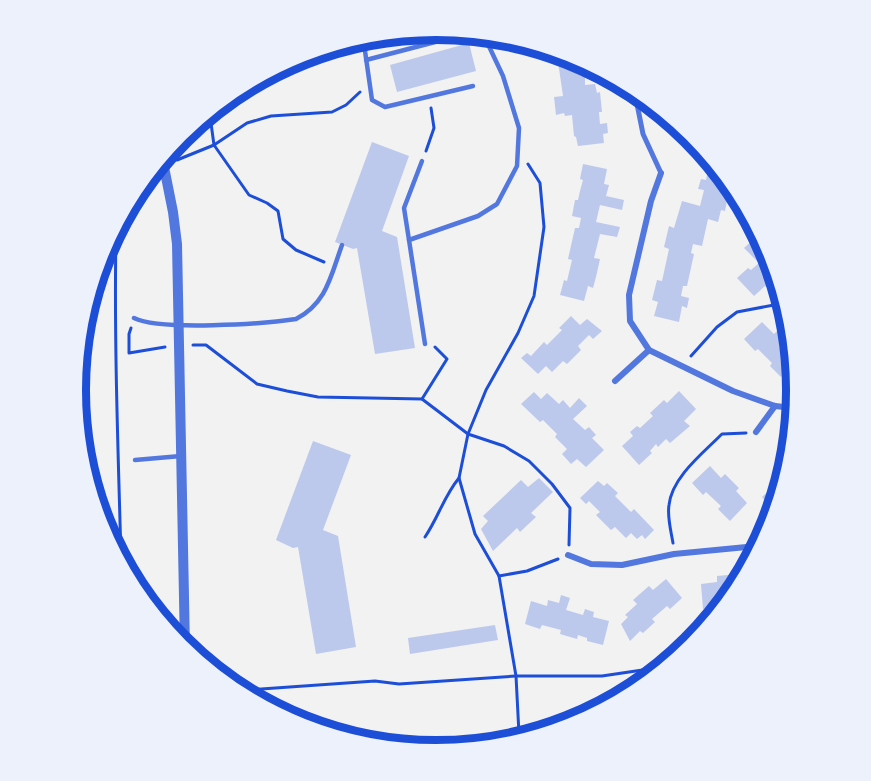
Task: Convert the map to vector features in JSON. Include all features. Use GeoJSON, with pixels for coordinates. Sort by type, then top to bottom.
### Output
{"type":"FeatureCollection","features":[{"type":"Feature","properties":{"kind":"street"},"geometry":{"type":"LineString","coordinates":[[637,104],[643,134],[661,173],[651,201],[629,295],[630,321],[649,350],[733,391],[775,406],[785,407]]}},
{"type":"Feature","properties":{"kind":"street"},"geometry":{"type":"LineString","coordinates":[[164,170],[177,244],[185,635]]}},
{"type":"Feature","properties":{"kind":"street"},"geometry":{"type":"LineString","coordinates":[[615,381],[649,350]]}},
{"type":"Feature","properties":{"kind":"street"},"geometry":{"type":"LineString","coordinates":[[756,432],[775,406]]}},
{"type":"Feature","properties":{"kind":"street"},"geometry":{"type":"LineString","coordinates":[[568,555],[591,564],[622,565],[674,554],[748,547]]}},
{"type":"Feature","properties":{"kind":"lane"},"geometry":{"type":"LineString","coordinates":[[366,60],[442,40]]}},
{"type":"Feature","properties":{"kind":"lane"},"geometry":{"type":"LineString","coordinates":[[409,240],[478,216],[497,204],[517,166],[519,128],[503,76],[488,44]]}},
{"type":"Feature","properties":{"kind":"lane"},"geometry":{"type":"LineString","coordinates":[[364,48],[372,100],[386,107],[473,86]]}},
{"type":"Feature","properties":{"kind":"lane"},"geometry":{"type":"LineString","coordinates":[[422,161],[404,208],[425,344]]}},
{"type":"Feature","properties":{"kind":"lane"},"geometry":{"type":"LineString","coordinates":[[134,318],[143,322],[179,324],[297,319],[318,304],[327,288],[342,245]]}},
{"type":"Feature","properties":{"kind":"lane"},"geometry":{"type":"LineString","coordinates":[[135,460],[181,456]]}},
{"type":"Feature","properties":{"kind":"path"},"geometry":{"type":"LineString","coordinates":[[171,161],[214,145],[247,123],[270,116],[332,112],[346,105],[369,83]]}},
{"type":"Feature","properties":{"kind":"path"},"geometry":{"type":"LineString","coordinates":[[428,145],[434,128],[429,95]]}},
{"type":"Feature","properties":{"kind":"path"},"geometry":{"type":"LineString","coordinates":[[211,122],[214,145],[249,195],[278,211],[283,239],[296,250],[334,267]]}},
{"type":"Feature","properties":{"kind":"path"},"geometry":{"type":"LineString","coordinates":[[425,537],[451,488],[459,478],[468,434],[486,390],[518,333],[534,296],[544,227],[540,183],[519,150]]}},
{"type":"Feature","properties":{"kind":"path"},"geometry":{"type":"LineString","coordinates":[[116,248],[115,382],[121,542]]}},
{"type":"Feature","properties":{"kind":"path"},"geometry":{"type":"LineString","coordinates":[[682,367],[717,327],[738,312],[775,305]]}},
{"type":"Feature","properties":{"kind":"path"},"geometry":{"type":"LineString","coordinates":[[134,318],[129,334],[129,353],[206,345],[257,384],[318,397],[422,399],[468,434],[504,446],[528,461],[552,484],[570,508],[568,555],[527,571],[499,576]]}},
{"type":"Feature","properties":{"kind":"path"},"geometry":{"type":"LineString","coordinates":[[422,399],[447,359],[438,348],[425,344]]}},
{"type":"Feature","properties":{"kind":"path"},"geometry":{"type":"LineString","coordinates":[[674,554],[668,507],[672,490],[693,463],[722,435],[756,432]]}},
{"type":"Feature","properties":{"kind":"path"},"geometry":{"type":"LineString","coordinates":[[459,478],[475,534],[499,576],[516,676],[519,731]]}},
{"type":"Feature","properties":{"kind":"path"},"geometry":{"type":"LineString","coordinates":[[253,690],[375,681],[399,684],[516,676],[602,676],[647,669]]}},
{"type":"Feature","properties":{"kind":"building"},"geometry":{"type":"Polygon","coordinates":[[[469,43],[476,71],[397,92],[390,65],[469,43]]]}},
{"type":"Feature","properties":{"kind":"building"},"geometry":{"type":"Polygon","coordinates":[[[357,49],[357,52],[334,55],[357,49]]]}},
{"type":"Feature","properties":{"kind":"building"},"geometry":{"type":"Polygon","coordinates":[[[558,63],[585,75],[585,85],[595,84],[597,93],[600,92],[602,112],[599,112],[600,124],[607,123],[608,133],[603,134],[604,143],[578,146],[574,136],[572,115],[565,116],[564,113],[556,115],[554,97],[563,96],[558,63]]]}},
{"type":"Feature","properties":{"kind":"building"},"geometry":{"type":"Polygon","coordinates":[[[372,142],[409,156],[382,231],[397,237],[415,348],[375,354],[357,248],[353,249],[335,242],[372,142]]]}},
{"type":"Feature","properties":{"kind":"building"},"geometry":{"type":"Polygon","coordinates":[[[583,164],[607,169],[604,184],[609,185],[606,196],[624,200],[622,210],[600,205],[596,222],[620,227],[617,237],[600,234],[594,258],[600,259],[596,277],[593,288],[588,286],[584,301],[560,295],[564,280],[567,281],[572,260],[568,259],[575,228],[579,228],[581,218],[572,216],[575,200],[578,200],[583,180],[580,179],[583,164]]]}},
{"type":"Feature","properties":{"kind":"building"},"geometry":{"type":"Polygon","coordinates":[[[708,171],[727,196],[725,211],[721,210],[718,222],[708,219],[702,246],[693,244],[691,253],[694,254],[687,286],[683,286],[681,296],[689,298],[687,308],[682,306],[679,322],[654,316],[658,302],[652,300],[657,280],[662,281],[669,249],[664,247],[669,226],[674,228],[682,201],[700,206],[704,190],[698,189],[701,179],[706,180],[708,171]]]}},
{"type":"Feature","properties":{"kind":"building"},"geometry":{"type":"Polygon","coordinates":[[[751,241],[770,288],[765,286],[754,296],[737,278],[748,268],[751,270],[759,263],[744,248],[751,241]]]}},
{"type":"Feature","properties":{"kind":"building"},"geometry":{"type":"Polygon","coordinates":[[[571,316],[580,325],[587,319],[602,331],[593,339],[589,335],[578,346],[581,350],[567,364],[563,361],[552,372],[546,366],[538,374],[521,358],[527,353],[531,356],[544,342],[547,345],[562,330],[559,328],[571,316]]]}},
{"type":"Feature","properties":{"kind":"building"},"geometry":{"type":"Polygon","coordinates":[[[762,322],[774,334],[778,330],[781,333],[783,345],[785,373],[781,377],[770,366],[772,363],[758,349],[755,351],[744,339],[762,322]]]}},
{"type":"Feature","properties":{"kind":"building"},"geometry":{"type":"Polygon","coordinates":[[[679,391],[696,409],[684,421],[690,426],[670,443],[666,439],[658,447],[656,444],[650,451],[652,453],[639,465],[622,446],[633,436],[630,432],[637,426],[640,428],[653,416],[650,413],[664,400],[667,403],[679,391]]]}},
{"type":"Feature","properties":{"kind":"building"},"geometry":{"type":"Polygon","coordinates":[[[534,392],[541,399],[547,393],[559,404],[563,400],[570,408],[579,398],[587,406],[573,419],[585,430],[589,427],[596,435],[592,438],[604,450],[586,467],[577,459],[571,464],[562,454],[567,449],[555,437],[557,434],[521,404],[534,392]]]}},
{"type":"Feature","properties":{"kind":"building"},"geometry":{"type":"Polygon","coordinates":[[[313,441],[351,455],[323,530],[338,536],[356,647],[316,654],[298,547],[293,548],[276,540],[313,441]]]}},
{"type":"Feature","properties":{"kind":"building"},"geometry":{"type":"Polygon","coordinates":[[[710,466],[721,478],[725,474],[739,488],[736,491],[747,503],[730,521],[718,509],[721,506],[706,492],[703,495],[692,483],[710,466]]]}},
{"type":"Feature","properties":{"kind":"building"},"geometry":{"type":"Polygon","coordinates":[[[539,478],[553,492],[531,513],[536,517],[520,532],[517,528],[493,551],[481,529],[488,521],[483,516],[521,480],[528,487],[539,478]]]}},
{"type":"Feature","properties":{"kind":"building"},"geometry":{"type":"Polygon","coordinates":[[[598,481],[604,486],[607,483],[618,493],[615,496],[631,512],[634,509],[654,530],[645,539],[642,535],[637,539],[631,533],[626,538],[615,527],[611,530],[596,515],[600,512],[589,501],[586,504],[580,498],[598,481]]]}},
{"type":"Feature","properties":{"kind":"building"},"geometry":{"type":"Polygon","coordinates":[[[772,488],[767,503],[762,497],[772,488]]]}},
{"type":"Feature","properties":{"kind":"building"},"geometry":{"type":"Polygon","coordinates":[[[734,574],[710,608],[703,609],[701,584],[717,582],[717,576],[734,574]]]}},
{"type":"Feature","properties":{"kind":"building"},"geometry":{"type":"Polygon","coordinates":[[[666,579],[682,598],[670,609],[667,606],[652,619],[655,622],[643,633],[640,631],[630,641],[621,624],[628,617],[625,615],[637,604],[633,600],[649,586],[653,590],[666,579]]]}},
{"type":"Feature","properties":{"kind":"building"},"geometry":{"type":"Polygon","coordinates":[[[561,595],[570,598],[566,610],[583,615],[585,609],[594,612],[593,617],[609,621],[603,645],[587,641],[587,638],[578,635],[577,639],[560,634],[561,630],[542,625],[540,629],[525,624],[531,601],[547,606],[548,600],[559,603],[561,595]]]}},
{"type":"Feature","properties":{"kind":"building"},"geometry":{"type":"Polygon","coordinates":[[[495,625],[498,640],[410,654],[408,638],[495,625]]]}}]}
